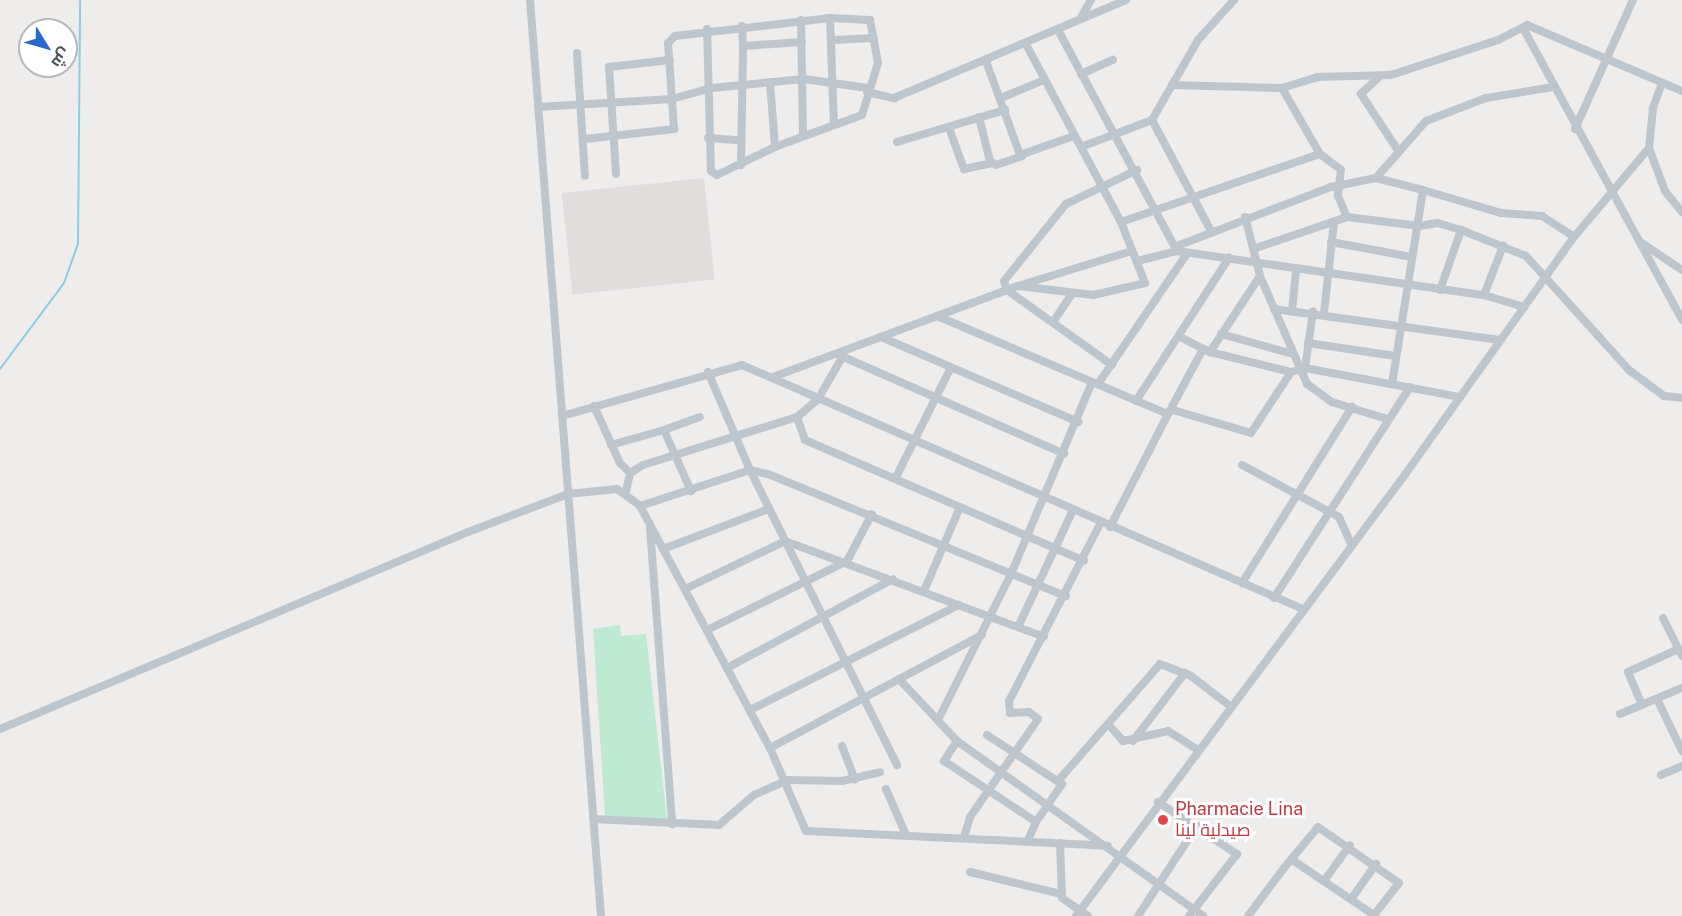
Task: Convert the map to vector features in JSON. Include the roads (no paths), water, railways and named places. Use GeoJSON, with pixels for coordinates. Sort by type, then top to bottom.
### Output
{"type":"FeatureCollection","features":[{"type":"Feature","properties":{"kind":"street"},"geometry":{"type":"LineString","coordinates":[[530,0],[601,916]]}},
{"type":"Feature","properties":{"kind":"street"},"geometry":{"type":"LineString","coordinates":[[538,107],[612,100],[672,99],[711,88],[743,83],[804,79],[834,82],[894,98],[1026,45],[1126,0]]}},
{"type":"Feature","properties":{"kind":"street"},"geometry":{"type":"LineString","coordinates":[[1081,147],[1152,120],[1198,40],[1234,0]]}},
{"type":"Feature","properties":{"kind":"street"},"geometry":{"type":"LineString","coordinates":[[1575,129],[1608,61],[1633,0]]}},
{"type":"Feature","properties":{"kind":"street"},"geometry":{"type":"LineString","coordinates":[[1080,20],[1087,2]]}},
{"type":"Feature","properties":{"kind":"street"},"geometry":{"type":"LineString","coordinates":[[830,18],[833,40],[834,125]]}},
{"type":"Feature","properties":{"kind":"street"},"geometry":{"type":"LineString","coordinates":[[585,139],[616,134],[671,131],[672,37],[707,28],[830,18],[868,18],[874,38],[878,70],[867,90],[862,115],[775,147],[741,165],[714,174],[708,138],[711,88],[707,28]]}},
{"type":"Feature","properties":{"kind":"street"},"geometry":{"type":"LineString","coordinates":[[801,20],[804,79],[803,136]]}},
{"type":"Feature","properties":{"kind":"street"},"geometry":{"type":"LineString","coordinates":[[1172,86],[1281,88],[1318,77],[1379,77],[1527,25],[1682,91]]}},
{"type":"Feature","properties":{"kind":"street"},"geometry":{"type":"LineString","coordinates":[[741,165],[739,140],[743,83],[742,26]]}},
{"type":"Feature","properties":{"kind":"street"},"geometry":{"type":"LineString","coordinates":[[1523,28],[1575,129],[1682,320]]}},
{"type":"Feature","properties":{"kind":"street"},"geometry":{"type":"LineString","coordinates":[[1058,30],[1114,136],[1137,170],[1177,249],[1186,255],[1229,258],[1296,271],[1484,295],[1524,307]]}},
{"type":"Feature","properties":{"kind":"street"},"geometry":{"type":"LineString","coordinates":[[833,40],[874,38]]}},
{"type":"Feature","properties":{"kind":"street"},"geometry":{"type":"LineString","coordinates":[[743,46],[802,42]]}},
{"type":"Feature","properties":{"kind":"street"},"geometry":{"type":"LineString","coordinates":[[1018,286],[1072,294],[1142,286],[1137,261],[1120,222],[1026,45]]}},
{"type":"Feature","properties":{"kind":"street"},"geometry":{"type":"LineString","coordinates":[[577,53],[585,139],[585,176]]}},
{"type":"Feature","properties":{"kind":"street"},"geometry":{"type":"LineString","coordinates":[[616,174],[616,134],[611,64],[670,60]]}},
{"type":"Feature","properties":{"kind":"street"},"geometry":{"type":"LineString","coordinates":[[1081,74],[1113,60]]}},
{"type":"Feature","properties":{"kind":"street"},"geometry":{"type":"LineString","coordinates":[[986,61],[1022,156]]}},
{"type":"Feature","properties":{"kind":"street"},"geometry":{"type":"LineString","coordinates":[[1379,77],[1361,94],[1399,152]]}},
{"type":"Feature","properties":{"kind":"street"},"geometry":{"type":"LineString","coordinates":[[1001,98],[1044,80]]}},
{"type":"Feature","properties":{"kind":"street"},"geometry":{"type":"LineString","coordinates":[[770,82],[775,147]]}},
{"type":"Feature","properties":{"kind":"street"},"geometry":{"type":"LineString","coordinates":[[1662,83],[1653,108],[1649,148],[1665,191],[1682,212]]}},
{"type":"Feature","properties":{"kind":"street"},"geometry":{"type":"LineString","coordinates":[[1376,178],[1426,121],[1486,98],[1553,87]]}},
{"type":"Feature","properties":{"kind":"street"},"geometry":{"type":"LineString","coordinates":[[1281,88],[1320,154],[1341,170],[1339,188],[1347,217]]}},
{"type":"Feature","properties":{"kind":"street"},"geometry":{"type":"LineString","coordinates":[[897,142],[1005,110]]}},
{"type":"Feature","properties":{"kind":"street"},"geometry":{"type":"LineString","coordinates":[[979,117],[993,163]]}},
{"type":"Feature","properties":{"kind":"street"},"geometry":{"type":"LineString","coordinates":[[1152,120],[1211,231]]}},
{"type":"Feature","properties":{"kind":"street"},"geometry":{"type":"LineString","coordinates":[[949,128],[964,169],[1022,156],[1074,136]]}},
{"type":"Feature","properties":{"kind":"street"},"geometry":{"type":"LineString","coordinates":[[708,138],[739,140]]}},
{"type":"Feature","properties":{"kind":"street"},"geometry":{"type":"LineString","coordinates":[[1078,913],[1158,802],[1460,398],[1574,237],[1611,190],[1649,148]]}},
{"type":"Feature","properties":{"kind":"street"},"geometry":{"type":"LineString","coordinates":[[1120,222],[1191,195],[1320,154]]}},
{"type":"Feature","properties":{"kind":"street"},"geometry":{"type":"LineString","coordinates":[[1112,365],[1007,290],[1004,281],[1013,264],[1050,219],[1082,192],[1137,170]]}},
{"type":"Feature","properties":{"kind":"street"},"geometry":{"type":"LineString","coordinates":[[1137,261],[1177,249],[1211,231],[1245,217],[1376,178],[1501,213],[1542,216],[1574,237]]}},
{"type":"Feature","properties":{"kind":"street"},"geometry":{"type":"LineString","coordinates":[[1392,384],[1423,190]]}},
{"type":"Feature","properties":{"kind":"street"},"geometry":{"type":"LineString","coordinates":[[1245,217],[1255,262],[1298,370],[1321,396],[1387,419]]}},
{"type":"Feature","properties":{"kind":"street"},"geometry":{"type":"LineString","coordinates":[[1253,249],[1347,217],[1419,226],[1438,223],[1461,230],[1503,246],[1532,261],[1543,280],[1629,370],[1664,396],[1682,398]]}},
{"type":"Feature","properties":{"kind":"street"},"geometry":{"type":"LineString","coordinates":[[1323,313],[1334,222]]}},
{"type":"Feature","properties":{"kind":"street"},"geometry":{"type":"LineString","coordinates":[[1440,290],[1461,230]]}},
{"type":"Feature","properties":{"kind":"street"},"geometry":{"type":"LineString","coordinates":[[1639,241],[1682,270]]}},
{"type":"Feature","properties":{"kind":"street"},"geometry":{"type":"LineString","coordinates":[[1331,242],[1412,257]]}},
{"type":"Feature","properties":{"kind":"street"},"geometry":{"type":"LineString","coordinates":[[1484,295],[1503,246]]}},
{"type":"Feature","properties":{"kind":"street"},"geometry":{"type":"LineString","coordinates":[[773,377],[841,355],[881,337],[1018,286],[1132,251]]}},
{"type":"Feature","properties":{"kind":"street"},"geometry":{"type":"LineString","coordinates":[[938,720],[991,617],[1095,383],[1112,365],[1186,255]]}},
{"type":"Feature","properties":{"kind":"street"},"geometry":{"type":"LineString","coordinates":[[1137,401],[1229,258]]}},
{"type":"Feature","properties":{"kind":"street"},"geometry":{"type":"LineString","coordinates":[[1292,310],[1296,271]]}},
{"type":"Feature","properties":{"kind":"street"},"geometry":{"type":"LineString","coordinates":[[1110,527],[1170,412],[1206,350],[1221,334],[1260,276]]}},
{"type":"Feature","properties":{"kind":"street"},"geometry":{"type":"LineString","coordinates":[[1053,322],[1072,294]]}},
{"type":"Feature","properties":{"kind":"street"},"geometry":{"type":"LineString","coordinates":[[1274,309],[1323,313],[1500,340]]}},
{"type":"Feature","properties":{"kind":"street"},"geometry":{"type":"LineString","coordinates":[[937,316],[1137,401],[1251,433],[1298,370],[1308,343],[1313,312]]}},
{"type":"Feature","properties":{"kind":"street"},"geometry":{"type":"LineString","coordinates":[[1221,334],[1293,354]]}},
{"type":"Feature","properties":{"kind":"street"},"geometry":{"type":"LineString","coordinates":[[881,337],[1078,422]]}},
{"type":"Feature","properties":{"kind":"street"},"geometry":{"type":"LineString","coordinates":[[1180,337],[1206,350],[1298,370],[1410,387],[1460,398]]}},
{"type":"Feature","properties":{"kind":"street"},"geometry":{"type":"LineString","coordinates":[[1308,343],[1395,356]]}},
{"type":"Feature","properties":{"kind":"street"},"geometry":{"type":"LineString","coordinates":[[841,355],[1064,454]]}},
{"type":"Feature","properties":{"kind":"street"},"geometry":{"type":"LineString","coordinates":[[630,473],[732,434],[797,417],[818,399],[841,355]]}},
{"type":"Feature","properties":{"kind":"street"},"geometry":{"type":"LineString","coordinates":[[562,416],[708,372],[742,365],[1303,609]]}},
{"type":"Feature","properties":{"kind":"street"},"geometry":{"type":"LineString","coordinates":[[895,479],[951,367]]}},
{"type":"Feature","properties":{"kind":"street"},"geometry":{"type":"LineString","coordinates":[[708,372],[732,434],[809,582],[897,765]]}},
{"type":"Feature","properties":{"kind":"street"},"geometry":{"type":"LineString","coordinates":[[1274,598],[1387,419],[1410,387]]}},
{"type":"Feature","properties":{"kind":"street"},"geometry":{"type":"LineString","coordinates":[[594,406],[611,445],[630,473],[626,491]]}},
{"type":"Feature","properties":{"kind":"street"},"geometry":{"type":"LineString","coordinates":[[1242,584],[1300,498],[1352,407]]}},
{"type":"Feature","properties":{"kind":"street"},"geometry":{"type":"LineString","coordinates":[[611,445],[700,417]]}},
{"type":"Feature","properties":{"kind":"street"},"geometry":{"type":"LineString","coordinates":[[797,417],[805,440],[1084,561]]}},
{"type":"Feature","properties":{"kind":"street"},"geometry":{"type":"LineString","coordinates":[[664,430],[691,491]]}},
{"type":"Feature","properties":{"kind":"street"},"geometry":{"type":"LineString","coordinates":[[1242,465],[1342,520],[1351,544]]}},
{"type":"Feature","properties":{"kind":"street"},"geometry":{"type":"LineString","coordinates":[[640,506],[750,470],[872,514],[1066,596]]}},
{"type":"Feature","properties":{"kind":"street"},"geometry":{"type":"LineString","coordinates":[[0,729],[568,494],[626,491],[640,506],[771,748],[787,780],[806,831],[1028,840],[1108,846]]}},
{"type":"Feature","properties":{"kind":"street"},"geometry":{"type":"LineString","coordinates":[[924,591],[960,507]]}},
{"type":"Feature","properties":{"kind":"street"},"geometry":{"type":"LineString","coordinates":[[663,549],[769,509]]}},
{"type":"Feature","properties":{"kind":"street"},"geometry":{"type":"LineString","coordinates":[[1018,627],[1073,510]]}},
{"type":"Feature","properties":{"kind":"street"},"geometry":{"type":"LineString","coordinates":[[707,630],[809,582],[847,561],[872,514]]}},
{"type":"Feature","properties":{"kind":"street"},"geometry":{"type":"LineString","coordinates":[[964,837],[967,820],[1016,754],[1038,719],[1029,712],[1013,714],[1008,706],[1084,561],[1101,522]]}},
{"type":"Feature","properties":{"kind":"street"},"geometry":{"type":"LineString","coordinates":[[650,525],[672,824]]}},
{"type":"Feature","properties":{"kind":"street"},"geometry":{"type":"LineString","coordinates":[[685,589],[786,541],[847,561],[1044,637]]}},
{"type":"Feature","properties":{"kind":"street"},"geometry":{"type":"LineString","coordinates":[[727,668],[826,619],[893,579]]}},
{"type":"Feature","properties":{"kind":"street"},"geometry":{"type":"LineString","coordinates":[[750,710],[959,605]]}},
{"type":"Feature","properties":{"kind":"street"},"geometry":{"type":"LineString","coordinates":[[1642,705],[1628,672],[1680,652],[1663,618]]}},
{"type":"Feature","properties":{"kind":"street"},"geometry":{"type":"LineString","coordinates":[[771,748],[982,635]]}},
{"type":"Feature","properties":{"kind":"street"},"geometry":{"type":"LineString","coordinates":[[1058,781],[1160,664],[1185,673],[1230,706]]}},
{"type":"Feature","properties":{"kind":"street"},"geometry":{"type":"LineString","coordinates":[[1133,742],[1185,673]]}},
{"type":"Feature","properties":{"kind":"street"},"geometry":{"type":"LineString","coordinates":[[899,679],[957,741],[1120,854],[1160,884],[1191,913],[1203,916]]}},
{"type":"Feature","properties":{"kind":"street"},"geometry":{"type":"LineString","coordinates":[[1620,714],[1682,688]]}},
{"type":"Feature","properties":{"kind":"street"},"geometry":{"type":"LineString","coordinates":[[1657,699],[1682,751]]}},
{"type":"Feature","properties":{"kind":"street"},"geometry":{"type":"LineString","coordinates":[[1109,725],[1120,740],[1133,742],[1168,731],[1197,750]]}},
{"type":"Feature","properties":{"kind":"street"},"geometry":{"type":"LineString","coordinates":[[987,735],[1058,781],[1061,788],[1036,822],[1028,840]]}},
{"type":"Feature","properties":{"kind":"street"},"geometry":{"type":"LineString","coordinates":[[957,741],[944,761],[1036,822]]}},
{"type":"Feature","properties":{"kind":"street"},"geometry":{"type":"LineString","coordinates":[[842,746],[855,780]]}},
{"type":"Feature","properties":{"kind":"street"},"geometry":{"type":"LineString","coordinates":[[1660,775],[1682,766]]}},
{"type":"Feature","properties":{"kind":"street"},"geometry":{"type":"LineString","coordinates":[[593,819],[672,824],[723,824],[754,795],[787,780],[855,780],[880,772]]}},
{"type":"Feature","properties":{"kind":"street"},"geometry":{"type":"LineString","coordinates":[[886,789],[906,835]]}},
{"type":"Feature","properties":{"kind":"street"},"geometry":{"type":"LineString","coordinates":[[1158,802],[1197,826],[1237,856],[1191,913]]}},
{"type":"Feature","properties":{"kind":"street"},"geometry":{"type":"LineString","coordinates":[[1137,916],[1197,826]]}},
{"type":"Feature","properties":{"kind":"street"},"geometry":{"type":"LineString","coordinates":[[1248,916],[1291,859],[1318,827],[1350,845],[1399,883],[1371,915],[1352,898],[1291,859]]}},
{"type":"Feature","properties":{"kind":"street"},"geometry":{"type":"LineString","coordinates":[[1060,843],[1061,894]]}},
{"type":"Feature","properties":{"kind":"street"},"geometry":{"type":"LineString","coordinates":[[1324,881],[1350,845]]}},
{"type":"Feature","properties":{"kind":"street"},"geometry":{"type":"LineString","coordinates":[[1352,898],[1376,864]]}},
{"type":"Feature","properties":{"kind":"street"},"geometry":{"type":"LineString","coordinates":[[970,872],[1061,894],[1078,913],[1088,916]]}},
{"type":"Feature","properties":{"kind":"waterway"},"geometry":{"type":"LineString","coordinates":[[0,369],[64,283],[78,244],[80,0]]}},
{"type":"Feature","properties":{"kind":"place","name":"Pharmacie Lina صيدلية لينا"},"geometry":{"type":"Point","coordinates":[1163,820]}}]}
